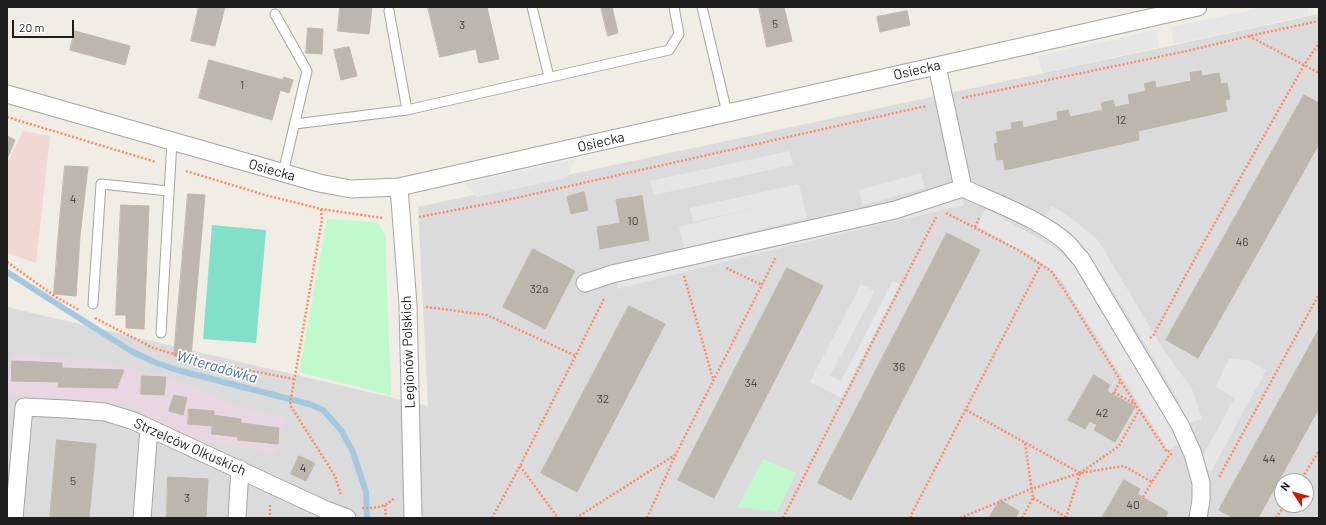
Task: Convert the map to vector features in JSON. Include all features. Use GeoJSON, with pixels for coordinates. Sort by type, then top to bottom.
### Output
{"type":"FeatureCollection","features":[{"type":"Feature","properties":{"kind":"street","name":"Osiecka"},"geometry":{"type":"LineString","coordinates":[[7,94],[319,183],[351,189],[399,187],[1198,7]]}},
{"type":"Feature","properties":{"kind":"street"},"geometry":{"type":"LineString","coordinates":[[937,66],[964,188]]}},
{"type":"Feature","properties":{"kind":"street","name":"Legionów Polskich"},"geometry":{"type":"LineString","coordinates":[[399,187],[408,304],[413,518]]}},
{"type":"Feature","properties":{"kind":"street"},"geometry":{"type":"LineString","coordinates":[[585,283],[612,274],[895,210],[964,188],[1030,219],[1053,232],[1069,245],[1081,260],[1180,425],[1193,454],[1201,483],[1202,500],[1198,518]]}},
{"type":"Feature","properties":{"kind":"street","name":"Strzelców Olkuskich"},"geometry":{"type":"LineString","coordinates":[[14,518],[24,407],[105,412],[134,421],[326,510],[352,513]]}},
{"type":"Feature","properties":{"kind":"street"},"geometry":{"type":"LineString","coordinates":[[142,518],[149,428]]}},
{"type":"Feature","properties":{"kind":"street"},"geometry":{"type":"LineString","coordinates":[[237,518],[240,470]]}},
{"type":"Feature","properties":{"kind":"lane"},"geometry":{"type":"LineString","coordinates":[[532,7],[549,77]]}},
{"type":"Feature","properties":{"kind":"lane"},"geometry":{"type":"LineString","coordinates":[[295,124],[407,110],[669,50],[679,34],[674,7]]}},
{"type":"Feature","properties":{"kind":"lane"},"geometry":{"type":"LineString","coordinates":[[702,7],[726,113]]}},
{"type":"Feature","properties":{"kind":"lane"},"geometry":{"type":"LineString","coordinates":[[388,11],[407,110]]}},
{"type":"Feature","properties":{"kind":"lane"},"geometry":{"type":"LineString","coordinates":[[276,14],[308,71],[283,173]]}},
{"type":"Feature","properties":{"kind":"lane"},"geometry":{"type":"LineString","coordinates":[[161,333],[172,141]]}},
{"type":"Feature","properties":{"kind":"lane"},"geometry":{"type":"LineString","coordinates":[[93,304],[100,184],[169,191]]}},
{"type":"Feature","properties":{"kind":"path"},"geometry":{"type":"LineString","coordinates":[[7,117],[265,195],[321,209],[402,221],[507,200],[945,102],[1319,22]]}},
{"type":"Feature","properties":{"kind":"path"},"geometry":{"type":"LineString","coordinates":[[1249,36],[1319,73]]}},
{"type":"Feature","properties":{"kind":"path"},"geometry":{"type":"LineString","coordinates":[[1134,348],[1153,336],[1304,65],[1319,43]]}},
{"type":"Feature","properties":{"kind":"path"},"geometry":{"type":"LineString","coordinates":[[321,209],[322,219],[290,405],[335,476],[343,501]]}},
{"type":"Feature","properties":{"kind":"path"},"geometry":{"type":"LineString","coordinates":[[940,210],[1020,250],[1051,271],[1061,285],[1167,452],[1173,450],[1143,497]]}},
{"type":"Feature","properties":{"kind":"path"},"geometry":{"type":"LineString","coordinates":[[783,518],[936,217]]}},
{"type":"Feature","properties":{"kind":"path"},"geometry":{"type":"LineString","coordinates":[[647,518],[676,454],[777,255]]}},
{"type":"Feature","properties":{"kind":"path"},"geometry":{"type":"LineString","coordinates":[[911,518],[911,515],[1041,264]]}},
{"type":"Feature","properties":{"kind":"path"},"geometry":{"type":"LineString","coordinates":[[723,267],[762,285]]}},
{"type":"Feature","properties":{"kind":"path"},"geometry":{"type":"LineString","coordinates":[[683,272],[714,380]]}},
{"type":"Feature","properties":{"kind":"path"},"geometry":{"type":"LineString","coordinates":[[492,518],[608,292]]}},
{"type":"Feature","properties":{"kind":"path"},"geometry":{"type":"LineString","coordinates":[[1217,480],[1319,294]]}},
{"type":"Feature","properties":{"kind":"path"},"geometry":{"type":"LineString","coordinates":[[408,304],[487,316],[576,356]]}},
{"type":"Feature","properties":{"kind":"path"},"geometry":{"type":"LineString","coordinates":[[1121,380],[1113,393],[1136,405]]}},
{"type":"Feature","properties":{"kind":"path"},"geometry":{"type":"LineString","coordinates":[[966,410],[1080,473]]}},
{"type":"Feature","properties":{"kind":"path"},"geometry":{"type":"LineString","coordinates":[[1033,498],[1066,517],[1080,473],[1119,446],[1139,410]]}},
{"type":"Feature","properties":{"kind":"path"},"geometry":{"type":"LineString","coordinates":[[1022,518],[1033,498],[1025,443]]}},
{"type":"Feature","properties":{"kind":"path"},"geometry":{"type":"LineString","coordinates":[[1305,473],[1319,451]]}},
{"type":"Feature","properties":{"kind":"path"},"geometry":{"type":"LineString","coordinates":[[576,518],[676,454]]}},
{"type":"Feature","properties":{"kind":"path"},"geometry":{"type":"LineString","coordinates":[[520,466],[558,518]]}},
{"type":"Feature","properties":{"kind":"path"},"geometry":{"type":"LineString","coordinates":[[960,518],[1031,488],[1080,473],[1124,466],[1152,482]]}},
{"type":"Feature","properties":{"kind":"path"},"geometry":{"type":"LineString","coordinates":[[270,498],[270,518]]}},
{"type":"Feature","properties":{"kind":"path"},"geometry":{"type":"LineString","coordinates":[[385,505],[386,518]]}},
{"type":"Feature","properties":{"kind":"path"},"geometry":{"type":"LineString","coordinates":[[352,513],[376,508]]}},
{"type":"Feature","properties":{"kind":"shaded area"},"geometry":{"type":"Polygon","coordinates":[[[1266,7],[1308,7],[1309,15],[1174,44],[1171,27],[1266,7]]]}},
{"type":"Feature","properties":{"kind":"shaded area"},"geometry":{"type":"Polygon","coordinates":[[[1319,14],[1319,518],[7,518],[7,307],[428,406],[418,207],[1319,14]]]}},
{"type":"Feature","properties":{"kind":"shaded area"},"geometry":{"type":"Polygon","coordinates":[[[1156,30],[1159,47],[1042,73],[1038,56],[1156,30]]]}},
{"type":"Feature","properties":{"kind":"shaded area"},"geometry":{"type":"Polygon","coordinates":[[[23,131],[50,136],[36,263],[7,253],[7,164],[23,131]]]}},
{"type":"Feature","properties":{"kind":"shaded area"},"geometry":{"type":"Polygon","coordinates":[[[790,151],[793,165],[654,195],[650,181],[790,151]]]}},
{"type":"Feature","properties":{"kind":"shaded area"},"geometry":{"type":"Polygon","coordinates":[[[575,159],[567,178],[476,197],[465,183],[575,159]]]}},
{"type":"Feature","properties":{"kind":"shaded area"},"geometry":{"type":"Polygon","coordinates":[[[921,173],[925,188],[863,205],[859,190],[921,173]]]}},
{"type":"Feature","properties":{"kind":"shaded area"},"geometry":{"type":"Polygon","coordinates":[[[799,184],[807,218],[684,248],[679,227],[759,207],[693,222],[690,208],[799,184]]]}},
{"type":"Feature","properties":{"kind":"shaded area"},"geometry":{"type":"Polygon","coordinates":[[[959,189],[964,205],[756,254],[617,289],[618,273],[959,189]]]}},
{"type":"Feature","properties":{"kind":"shaded area"},"geometry":{"type":"Polygon","coordinates":[[[1052,206],[1071,218],[1098,240],[1163,349],[1192,389],[1202,419],[1185,424],[1178,399],[1114,292],[1089,255],[1067,232],[1044,219],[1052,206]]]}},
{"type":"Feature","properties":{"kind":"shaded area"},"geometry":{"type":"Polygon","coordinates":[[[986,209],[1053,247],[1071,261],[1181,443],[1168,450],[1063,283],[1053,271],[1031,256],[977,226],[986,209]]]}},
{"type":"Feature","properties":{"kind":"shaded area"},"geometry":{"type":"Polygon","coordinates":[[[893,281],[900,284],[841,398],[810,382],[861,284],[875,291],[830,376],[841,381],[893,281]]]}},
{"type":"Feature","properties":{"kind":"shaded area"},"geometry":{"type":"Polygon","coordinates":[[[12,355],[92,360],[170,377],[229,403],[285,419],[276,453],[188,439],[126,404],[7,394],[7,381],[12,355]]]}},
{"type":"Feature","properties":{"kind":"shaded area"},"geometry":{"type":"Polygon","coordinates":[[[1229,359],[1248,360],[1266,370],[1211,472],[1198,464],[1235,398],[1216,387],[1229,359]]]}},
{"type":"Feature","properties":{"kind":"green space"},"geometry":{"type":"Polygon","coordinates":[[[327,219],[377,222],[385,235],[391,395],[299,372],[327,219]]]}},
{"type":"Feature","properties":{"kind":"green space"},"geometry":{"type":"Polygon","coordinates":[[[212,225],[266,230],[256,343],[203,339],[212,225]]]}},
{"type":"Feature","properties":{"kind":"green space"},"geometry":{"type":"Polygon","coordinates":[[[763,459],[796,473],[777,512],[738,507],[763,459]]]}},
{"type":"Feature","properties":{"kind":"building"},"geometry":{"type":"Polygon","coordinates":[[[199,7],[225,7],[215,46],[191,41],[199,7]]]}},
{"type":"Feature","properties":{"kind":"building"},"geometry":{"type":"Polygon","coordinates":[[[340,7],[372,7],[369,34],[338,31],[340,7]]]}},
{"type":"Feature","properties":{"kind":"building"},"geometry":{"type":"Polygon","coordinates":[[[428,7],[487,7],[499,59],[479,63],[476,49],[440,57],[428,7]]]}},
{"type":"Feature","properties":{"kind":"building"},"geometry":{"type":"Polygon","coordinates":[[[601,7],[612,7],[618,33],[608,36],[601,7]]]}},
{"type":"Feature","properties":{"kind":"building"},"geometry":{"type":"Polygon","coordinates":[[[759,7],[784,7],[792,41],[767,47],[759,7]]]}},
{"type":"Feature","properties":{"kind":"building"},"geometry":{"type":"Polygon","coordinates":[[[907,11],[910,25],[880,32],[877,17],[907,11]]]}},
{"type":"Feature","properties":{"kind":"building"},"geometry":{"type":"Polygon","coordinates":[[[308,28],[323,29],[322,54],[306,53],[308,28]]]}},
{"type":"Feature","properties":{"kind":"building"},"geometry":{"type":"Polygon","coordinates":[[[75,31],[130,46],[125,65],[70,50],[75,31]]]}},
{"type":"Feature","properties":{"kind":"building"},"geometry":{"type":"Polygon","coordinates":[[[349,47],[357,76],[341,80],[334,50],[349,47]]]}},
{"type":"Feature","properties":{"kind":"building"},"geometry":{"type":"Polygon","coordinates":[[[209,60],[283,80],[272,120],[199,98],[209,60]]]}},
{"type":"Feature","properties":{"kind":"building"},"geometry":{"type":"Polygon","coordinates":[[[1201,71],[1202,76],[1219,73],[1221,84],[1227,83],[1230,99],[1225,100],[1227,111],[1138,131],[1139,140],[1005,170],[1003,159],[997,160],[994,144],[998,143],[996,132],[1012,129],[1011,123],[1022,121],[1023,128],[1058,120],[1057,112],[1068,110],[1070,117],[1103,110],[1101,103],[1113,100],[1115,107],[1130,104],[1128,95],[1146,91],[1144,84],[1155,81],[1156,88],[1191,81],[1190,73],[1201,71]]]}},
{"type":"Feature","properties":{"kind":"building"},"geometry":{"type":"Polygon","coordinates":[[[284,77],[293,80],[289,93],[280,90],[284,77]]]}},
{"type":"Feature","properties":{"kind":"building"},"geometry":{"type":"Polygon","coordinates":[[[1304,95],[1319,103],[1319,144],[1198,358],[1166,340],[1304,95]]]}},
{"type":"Feature","properties":{"kind":"building"},"geometry":{"type":"Polygon","coordinates":[[[7,136],[15,140],[8,157],[7,157],[7,136]]]}},
{"type":"Feature","properties":{"kind":"building"},"geometry":{"type":"Polygon","coordinates":[[[65,166],[88,167],[80,236],[72,236],[72,231],[59,230],[65,166]]]}},
{"type":"Feature","properties":{"kind":"building"},"geometry":{"type":"Polygon","coordinates":[[[584,192],[588,210],[571,214],[567,197],[584,192]]]}},
{"type":"Feature","properties":{"kind":"building"},"geometry":{"type":"Polygon","coordinates":[[[188,194],[205,195],[191,357],[174,356],[188,194]]]}},
{"type":"Feature","properties":{"kind":"building"},"geometry":{"type":"Polygon","coordinates":[[[642,196],[649,240],[600,249],[597,227],[620,223],[616,200],[642,196]]]}},
{"type":"Feature","properties":{"kind":"building"},"geometry":{"type":"Polygon","coordinates":[[[121,205],[149,206],[144,329],[126,328],[126,315],[116,315],[121,205]]]}},
{"type":"Feature","properties":{"kind":"building"},"geometry":{"type":"Polygon","coordinates":[[[59,230],[72,231],[72,236],[80,236],[76,296],[54,294],[59,230]]]}},
{"type":"Feature","properties":{"kind":"building"},"geometry":{"type":"Polygon","coordinates":[[[947,233],[980,250],[851,500],[818,483],[947,233]]]}},
{"type":"Feature","properties":{"kind":"building"},"geometry":{"type":"Polygon","coordinates":[[[533,249],[575,271],[545,329],[503,307],[533,249]]]}},
{"type":"Feature","properties":{"kind":"building"},"geometry":{"type":"Polygon","coordinates":[[[787,268],[823,286],[714,498],[678,480],[787,268]]]}},
{"type":"Feature","properties":{"kind":"building"},"geometry":{"type":"Polygon","coordinates":[[[629,306],[665,324],[577,492],[541,473],[629,306]]]}},
{"type":"Feature","properties":{"kind":"building"},"geometry":{"type":"Polygon","coordinates":[[[1319,329],[1319,408],[1283,473],[1274,473],[1274,489],[1258,518],[1234,518],[1219,510],[1319,329]]]}},
{"type":"Feature","properties":{"kind":"building"},"geometry":{"type":"Polygon","coordinates":[[[12,361],[62,363],[62,368],[124,370],[117,388],[58,387],[59,382],[12,381],[12,361]]]}},
{"type":"Feature","properties":{"kind":"building"},"geometry":{"type":"Polygon","coordinates":[[[1094,375],[1110,385],[1107,391],[1135,407],[1115,442],[1094,430],[1097,425],[1090,421],[1085,429],[1068,420],[1094,375]]]}},
{"type":"Feature","properties":{"kind":"building"},"geometry":{"type":"Polygon","coordinates":[[[142,376],[166,377],[164,395],[141,394],[142,376]]]}},
{"type":"Feature","properties":{"kind":"building"},"geometry":{"type":"Polygon","coordinates":[[[174,395],[187,398],[183,415],[169,411],[174,395]]]}},
{"type":"Feature","properties":{"kind":"building"},"geometry":{"type":"Polygon","coordinates":[[[189,409],[214,411],[213,426],[188,424],[189,409]]]}},
{"type":"Feature","properties":{"kind":"building"},"geometry":{"type":"Polygon","coordinates":[[[213,415],[241,419],[239,437],[212,434],[213,415]]]}},
{"type":"Feature","properties":{"kind":"building"},"geometry":{"type":"Polygon","coordinates":[[[241,423],[279,428],[278,444],[238,440],[241,423]]]}},
{"type":"Feature","properties":{"kind":"building"},"geometry":{"type":"Polygon","coordinates":[[[57,440],[96,444],[89,518],[50,518],[57,440]]]}},
{"type":"Feature","properties":{"kind":"building"},"geometry":{"type":"Polygon","coordinates":[[[299,456],[315,463],[306,481],[291,474],[299,456]]]}},
{"type":"Feature","properties":{"kind":"building"},"geometry":{"type":"Polygon","coordinates":[[[168,477],[208,479],[206,518],[167,518],[168,477]]]}},
{"type":"Feature","properties":{"kind":"building"},"geometry":{"type":"Polygon","coordinates":[[[1124,480],[1140,489],[1137,494],[1168,512],[1165,518],[1102,518],[1124,480]]]}},
{"type":"Feature","properties":{"kind":"building"},"geometry":{"type":"Polygon","coordinates":[[[1000,500],[1019,511],[1016,517],[1018,518],[989,518],[1000,500]]]}},
{"type":"Feature","properties":{"kind":"waterway","name":"Witeradówka"},"geometry":{"type":"LineString","coordinates":[[7,272],[131,351],[154,362],[177,370],[309,404],[323,410],[341,430],[353,452],[366,492],[367,518]]}}]}
